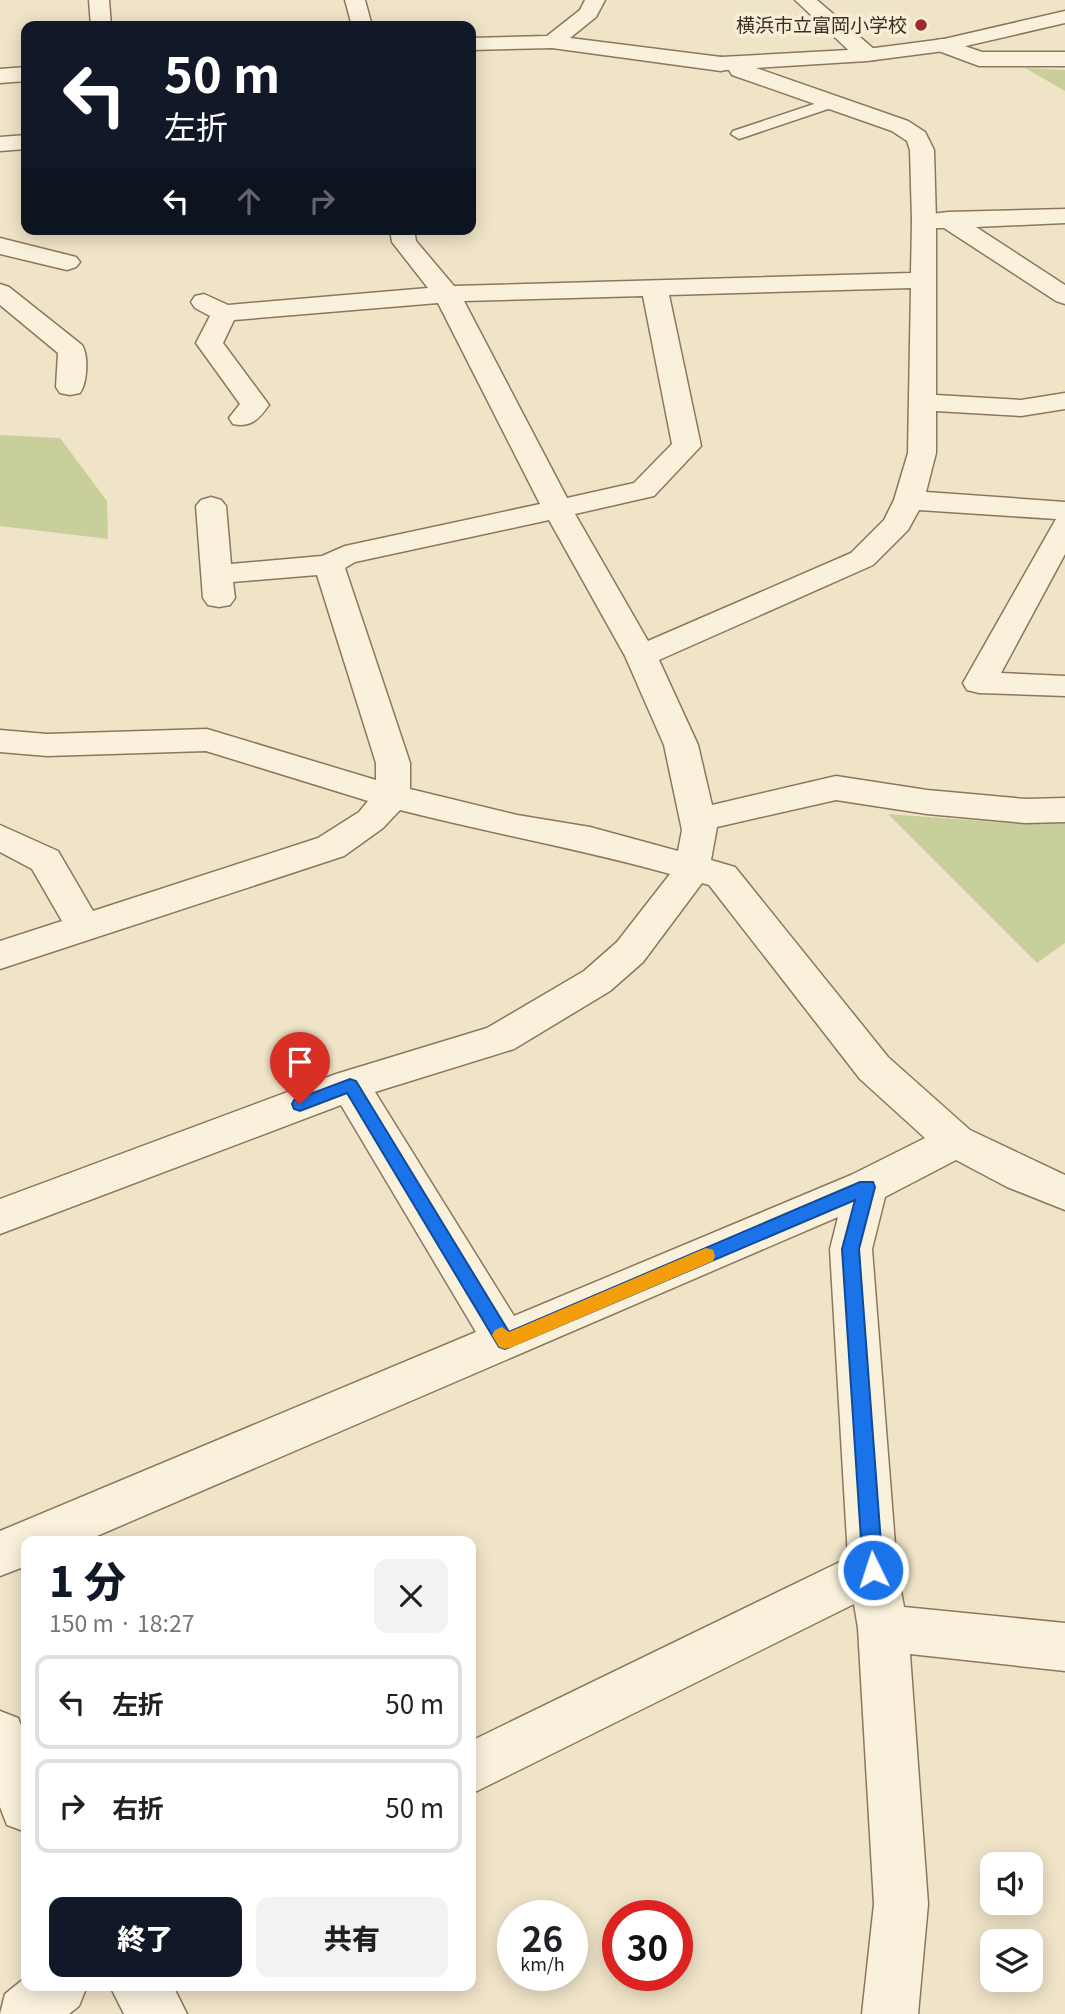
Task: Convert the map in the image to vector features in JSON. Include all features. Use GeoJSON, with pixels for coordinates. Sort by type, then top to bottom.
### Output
{"type":"FeatureCollection","features":[{"type":"Feature","properties":{"kind":"street"},"geometry":{"type":"LineString","coordinates":[[99,0],[101,21]]}},
{"type":"Feature","properties":{"kind":"street"},"geometry":{"type":"LineString","coordinates":[[355,0],[361,21]]}},
{"type":"Feature","properties":{"kind":"street"},"geometry":{"type":"LineString","coordinates":[[552,42],[589,13],[595,0]]}},
{"type":"Feature","properties":{"kind":"street"},"geometry":{"type":"LineString","coordinates":[[805,0],[867,55]]}},
{"type":"Feature","properties":{"kind":"street"},"geometry":{"type":"LineString","coordinates":[[476,44],[552,42],[721,64],[867,55],[944,45],[1065,17]]}},
{"type":"Feature","properties":{"kind":"street"},"geometry":{"type":"LineString","coordinates":[[944,45],[979,59],[1065,59]]}},
{"type":"Feature","properties":{"kind":"street"},"geometry":{"type":"LineString","coordinates":[[641,656],[862,559],[897,524],[909,500],[922,453],[923,280],[936,220],[917,137],[901,126],[721,64]]}},
{"type":"Feature","properties":{"kind":"street"},"geometry":{"type":"LineString","coordinates":[[0,76],[21,74]]}},
{"type":"Feature","properties":{"kind":"street"},"geometry":{"type":"LineString","coordinates":[[0,144],[21,142]]}},
{"type":"Feature","properties":{"kind":"street"},"geometry":{"type":"LineString","coordinates":[[936,220],[1065,216]]}},
{"type":"Feature","properties":{"kind":"street"},"geometry":{"type":"LineString","coordinates":[[936,220],[1065,296]]}},
{"type":"Feature","properties":{"kind":"street"},"geometry":{"type":"LineString","coordinates":[[0,1217],[350,1085],[500,1039],[597,981],[630,952],[684,882],[692,867],[699,830],[681,745],[641,656],[558,510],[447,294],[404,242],[403,235]]}},
{"type":"Feature","properties":{"kind":"street"},"geometry":{"type":"LineString","coordinates":[[0,246],[67,262]]}},
{"type":"Feature","properties":{"kind":"street"},"geometry":{"type":"LineString","coordinates":[[243,418],[255,405],[209,343],[214,308],[447,294],[923,280]]}},
{"type":"Feature","properties":{"kind":"street"},"geometry":{"type":"LineString","coordinates":[[211,506],[219,587],[329,565],[345,555],[644,490],[687,446],[654,287]]}},
{"type":"Feature","properties":{"kind":"street"},"geometry":{"type":"LineString","coordinates":[[0,292],[72,351],[70,387]]}},
{"type":"Feature","properties":{"kind":"street"},"geometry":{"type":"LineString","coordinates":[[922,402],[1021,408],[1065,401]]}},
{"type":"Feature","properties":{"kind":"street"},"geometry":{"type":"LineString","coordinates":[[909,500],[1065,511]]}},
{"type":"Feature","properties":{"kind":"street"},"geometry":{"type":"LineString","coordinates":[[1065,526],[979,683],[1065,686]]}},
{"type":"Feature","properties":{"kind":"street"},"geometry":{"type":"LineString","coordinates":[[0,955],[331,847],[371,820],[393,797],[393,763],[329,565]]}},
{"type":"Feature","properties":{"kind":"street"},"geometry":{"type":"LineString","coordinates":[[0,741],[47,745],[206,740],[393,797],[517,827],[590,839],[722,876],[874,1068],[956,1141],[1022,1175],[1065,1193]]}},
{"type":"Feature","properties":{"kind":"street"},"geometry":{"type":"LineString","coordinates":[[698,820],[836,788],[941,804],[1025,811],[1065,810]]}},
{"type":"Feature","properties":{"kind":"street"},"geometry":{"type":"LineString","coordinates":[[0,837],[45,860],[85,928]]}},
{"type":"Feature","properties":{"kind":"street"},"geometry":{"type":"LineString","coordinates":[[350,1085],[505,1342]]}},
{"type":"Feature","properties":{"kind":"street"},"geometry":{"type":"LineString","coordinates":[[42,1536],[866,1187],[956,1141]]}},
{"type":"Feature","properties":{"kind":"street"},"geometry":{"type":"LineString","coordinates":[[866,1187],[850,1249],[873,1570],[883,1628],[901,1904],[890,2014]]}},
{"type":"Feature","properties":{"kind":"street"},"geometry":{"type":"LineString","coordinates":[[0,1554],[21,1545]]}},
{"type":"Feature","properties":{"kind":"street"},"geometry":{"type":"LineString","coordinates":[[476,1766],[873,1570]]}},
{"type":"Feature","properties":{"kind":"street"},"geometry":{"type":"LineString","coordinates":[[883,1628],[1065,1647]]}},
{"type":"Feature","properties":{"kind":"street"},"geometry":{"type":"LineString","coordinates":[[0,1736],[21,1793]]}},
{"type":"Feature","properties":{"kind":"street"},"geometry":{"type":"LineString","coordinates":[[25,2014],[53,1991]]}},
{"type":"Feature","properties":{"kind":"street"},"geometry":{"type":"LineString","coordinates":[[142,1991],[159,2014]]}},
{"type":"Feature","properties":{"kind":"lane"},"geometry":{"type":"LineString","coordinates":[[739,134],[835,102]]}},
{"type":"Feature","properties":{"kind":"green space"},"geometry":{"type":"Polygon","coordinates":[[[1025,68],[1065,70],[1065,91],[1025,68]]]}},
{"type":"Feature","properties":{"kind":"green space"},"geometry":{"type":"Polygon","coordinates":[[[0,435],[60,438],[107,501],[108,539],[0,526],[0,435]]]}},
{"type":"Feature","properties":{"kind":"green space"},"geometry":{"type":"Polygon","coordinates":[[[888,814],[1010,823],[1065,821],[1065,943],[1037,963],[888,814]]]}},
{"type":"Feature","properties":{"kind":"slow traffic"},"geometry":{"type":"LineString","coordinates":[[502,1335],[505,1342],[706,1256]]}},
{"type":"Feature","properties":{"kind":"place","name":"横浜市立富岡小学校"},"geometry":{"type":"Point","coordinates":[921,25]}},
{"type":"Feature","properties":{"kind":"route"},"geometry":{"type":"LineString","coordinates":[[300,1104],[350,1085],[505,1342],[866,1187],[850,1249],[873,1570]]}}]}
